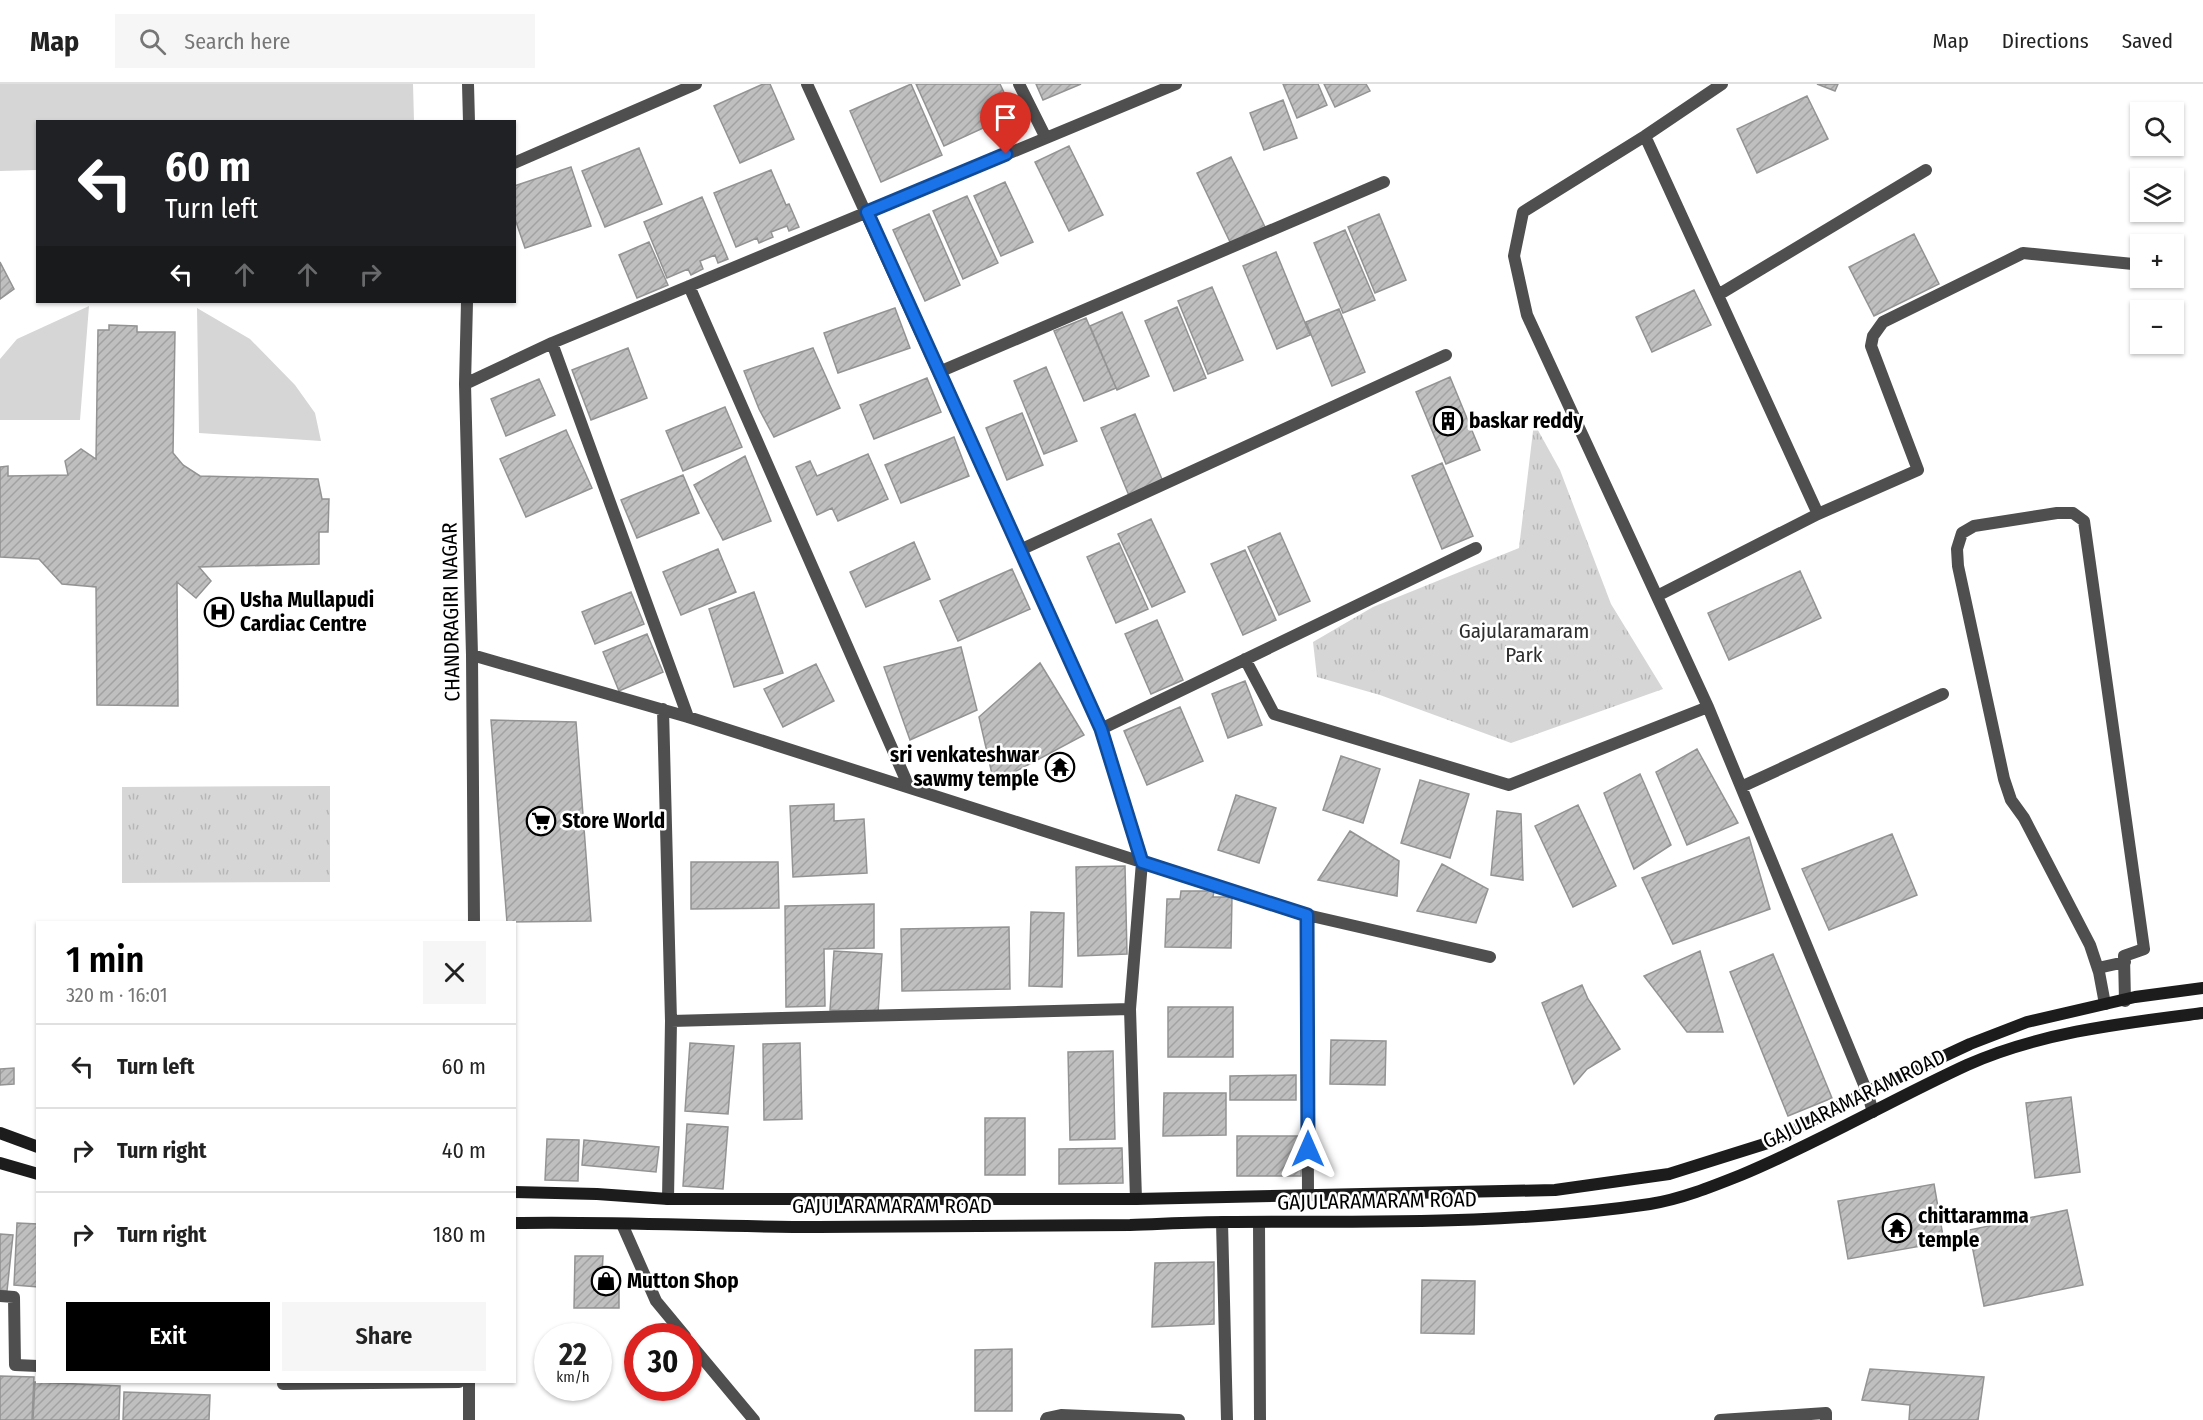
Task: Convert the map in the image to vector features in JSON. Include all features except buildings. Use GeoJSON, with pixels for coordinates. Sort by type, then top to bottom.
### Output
{"type":"FeatureCollection","features":[{"type":"Feature","properties":{"kind":"main road","name":"GAJULARAMARAM ROAD"},"geometry":{"type":"LineString","coordinates":[[516,1192],[668,1199],[1136,1198],[1555,1190],[1669,1174],[1771,1142],[1868,1092],[1970,1044],[2027,1022],[2136,997],[2203,988]]}},
{"type":"Feature","properties":{"kind":"main road","name":"GAJULARAMARAM ROAD"},"geometry":{"type":"LineString","coordinates":[[516,1223],[666,1223],[812,1227],[1311,1223],[1513,1218],[1571,1214],[1656,1203],[1696,1192],[1819,1140],[1971,1063],[2032,1042],[2139,1020],[2203,1013]]}},
{"type":"Feature","properties":{"kind":"main road"},"geometry":{"type":"LineString","coordinates":[[0,1133],[36,1146]]}},
{"type":"Feature","properties":{"kind":"main road"},"geometry":{"type":"LineString","coordinates":[[0,1163],[36,1173]]}},
{"type":"Feature","properties":{"kind":"street"},"geometry":{"type":"LineString","coordinates":[[468,84],[469,120]]}},
{"type":"Feature","properties":{"kind":"street"},"geometry":{"type":"LineString","coordinates":[[516,163],[696,84]]}},
{"type":"Feature","properties":{"kind":"street"},"geometry":{"type":"LineString","coordinates":[[807,84],[1101,729],[1142,862],[1130,1009],[1136,1198]]}},
{"type":"Feature","properties":{"kind":"street"},"geometry":{"type":"LineString","coordinates":[[1020,84],[1046,138]]}},
{"type":"Feature","properties":{"kind":"street"},"geometry":{"type":"LineString","coordinates":[[465,384],[552,343],[1176,84]]}},
{"type":"Feature","properties":{"kind":"street"},"geometry":{"type":"LineString","coordinates":[[1722,84],[1645,136],[1523,212],[1514,256],[1527,315],[1708,707],[1868,1092],[1873,1112]]}},
{"type":"Feature","properties":{"kind":"street"},"geometry":{"type":"LineString","coordinates":[[1645,136],[1818,514]]}},
{"type":"Feature","properties":{"kind":"street"},"geometry":{"type":"LineString","coordinates":[[1718,295],[1926,170]]}},
{"type":"Feature","properties":{"kind":"street"},"geometry":{"type":"LineString","coordinates":[[939,372],[1384,182]]}},
{"type":"Feature","properties":{"kind":"street"},"geometry":{"type":"LineString","coordinates":[[1657,596],[1818,514],[1918,470],[1871,346],[1873,336],[1882,322],[2023,253],[2130,264]]}},
{"type":"Feature","properties":{"kind":"street"},"geometry":{"type":"LineString","coordinates":[[689,286],[909,787]]}},
{"type":"Feature","properties":{"kind":"street","name":"CHANDRAGIRI NAGAR"},"geometry":{"type":"LineString","coordinates":[[467,303],[465,384],[472,655],[474,921]]}},
{"type":"Feature","properties":{"kind":"street"},"geometry":{"type":"LineString","coordinates":[[552,343],[688,717]]}},
{"type":"Feature","properties":{"kind":"street"},"geometry":{"type":"LineString","coordinates":[[1020,550],[1446,355]]}},
{"type":"Feature","properties":{"kind":"street"},"geometry":{"type":"LineString","coordinates":[[2105,1004],[2098,968],[2090,945],[2024,818],[2011,800],[2004,779],[1958,566],[1956,549],[1962,533],[1974,526],[2057,513],[2073,513],[2084,521],[2144,949],[2124,956],[2125,1001]]}},
{"type":"Feature","properties":{"kind":"street"},"geometry":{"type":"LineString","coordinates":[[1101,729],[1476,548]]}},
{"type":"Feature","properties":{"kind":"street"},"geometry":{"type":"LineString","coordinates":[[472,655],[663,709],[1307,915],[1490,957]]}},
{"type":"Feature","properties":{"kind":"street"},"geometry":{"type":"LineString","coordinates":[[1245,659],[1274,714],[1509,785],[1708,707]]}},
{"type":"Feature","properties":{"kind":"street"},"geometry":{"type":"LineString","coordinates":[[1741,787],[1943,693]]}},
{"type":"Feature","properties":{"kind":"street"},"geometry":{"type":"LineString","coordinates":[[663,709],[671,1021],[668,1199]]}},
{"type":"Feature","properties":{"kind":"street"},"geometry":{"type":"LineString","coordinates":[[1307,915],[1308,1196]]}},
{"type":"Feature","properties":{"kind":"street"},"geometry":{"type":"LineString","coordinates":[[2098,968],[2125,962]]}},
{"type":"Feature","properties":{"kind":"street"},"geometry":{"type":"LineString","coordinates":[[671,1021],[1130,1009]]}},
{"type":"Feature","properties":{"kind":"street"},"geometry":{"type":"LineString","coordinates":[[1222,1222],[1227,1420]]}},
{"type":"Feature","properties":{"kind":"street"},"geometry":{"type":"LineString","coordinates":[[1259,1222],[1260,1420]]}},
{"type":"Feature","properties":{"kind":"street"},"geometry":{"type":"LineString","coordinates":[[622,1224],[656,1301],[674,1323]]}},
{"type":"Feature","properties":{"kind":"street"},"geometry":{"type":"LineString","coordinates":[[0,1296],[15,1297],[15,1365],[36,1366]]}},
{"type":"Feature","properties":{"kind":"street"},"geometry":{"type":"LineString","coordinates":[[702,1358],[754,1420]]}},
{"type":"Feature","properties":{"kind":"street"},"geometry":{"type":"LineString","coordinates":[[283,1384],[371,1383]]}},
{"type":"Feature","properties":{"kind":"street"},"geometry":{"type":"LineString","coordinates":[[469,1420],[470,1383]]}},
{"type":"Feature","properties":{"kind":"street"},"geometry":{"type":"LineString","coordinates":[[1720,1420],[1826,1413],[1826,1420]]}},
{"type":"Feature","properties":{"kind":"street"},"geometry":{"type":"LineString","coordinates":[[1046,1420],[1061,1415],[1179,1420]]}},
{"type":"Feature","properties":{"kind":"green space"},"geometry":{"type":"Polygon","coordinates":[[[0,84],[413,84],[414,120],[36,120],[36,170],[0,171],[0,84]]]}},
{"type":"Feature","properties":{"kind":"green space"},"geometry":{"type":"Polygon","coordinates":[[[89,306],[80,420],[0,420],[0,359],[17,339],[89,306]]]}},
{"type":"Feature","properties":{"kind":"green space"},"geometry":{"type":"Polygon","coordinates":[[[197,308],[250,339],[295,385],[315,413],[321,441],[199,433],[197,308]]]}},
{"type":"Feature","properties":{"kind":"green space","name":"Gajularamaram Park"},"geometry":{"type":"Polygon","coordinates":[[[1534,423],[1560,470],[1611,604],[1663,689],[1511,743],[1380,695],[1317,677],[1313,642],[1373,607],[1519,548],[1534,423]]]}},
{"type":"Feature","properties":{"kind":"green space"},"geometry":{"type":"Polygon","coordinates":[[[330,786],[330,882],[122,883],[122,787],[330,786]]]}},
{"type":"Feature","properties":{"kind":"place","name":"baskar reddy"},"geometry":{"type":"Point","coordinates":[1448,421]}},
{"type":"Feature","properties":{"kind":"place","name":"Usha Mullapudi Cardiac Centre"},"geometry":{"type":"Point","coordinates":[219,612]}},
{"type":"Feature","properties":{"kind":"place","name":"sri venkateshwar sawmy temple"},"geometry":{"type":"Point","coordinates":[1060,767]}},
{"type":"Feature","properties":{"kind":"place","name":"Store World"},"geometry":{"type":"Point","coordinates":[541,821]}},
{"type":"Feature","properties":{"kind":"place","name":"chittaramma temple"},"geometry":{"type":"Point","coordinates":[1897,1228]}},
{"type":"Feature","properties":{"kind":"place","name":"Mutton Shop"},"geometry":{"type":"Point","coordinates":[606,1281]}},
{"type":"Feature","properties":{"kind":"route"},"geometry":{"type":"LineString","coordinates":[[1006,154],[867,212],[1101,729],[1142,862],[1307,915],[1308,1149]]}}]}
